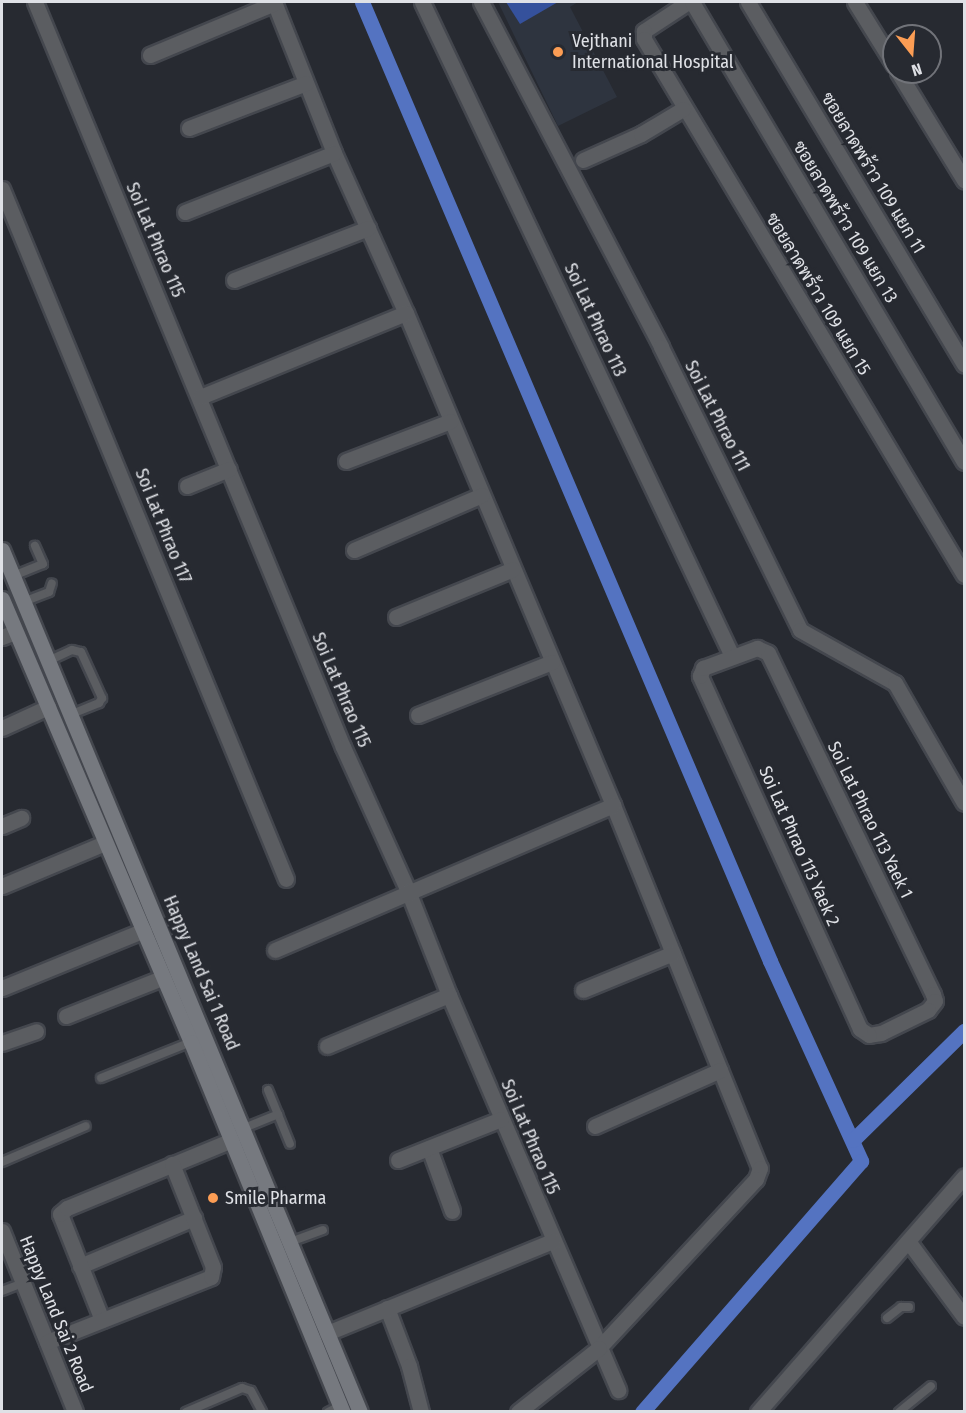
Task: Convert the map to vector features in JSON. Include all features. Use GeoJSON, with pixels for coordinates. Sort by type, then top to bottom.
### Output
{"type":"FeatureCollection","features":[{"type":"Feature","properties":{"kind":"street","name":"Soi Lat Phrao 115"},"geometry":{"type":"LineString","coordinates":[[35,2],[343,747],[408,891],[448,995],[618,1390]]}},
{"type":"Feature","properties":{"kind":"street"},"geometry":{"type":"LineString","coordinates":[[150,54],[274,2],[334,153],[406,313],[613,805],[757,1158],[756,1179],[599,1348],[518,1412]]}},
{"type":"Feature","properties":{"kind":"street","name":"Soi Lat Phrao 113"},"geometry":{"type":"LineString","coordinates":[[422,2],[732,656]]}},
{"type":"Feature","properties":{"kind":"street","name":"Soi Lat Phrao 111"},"geometry":{"type":"LineString","coordinates":[[482,2],[661,347],[800,630],[895,683],[964,803]]}},
{"type":"Feature","properties":{"kind":"street","name":"ซอยลาดพร้าว 109 แยก 15"},"geometry":{"type":"LineString","coordinates":[[690,2],[644,31],[644,39],[683,109],[964,575]]}},
{"type":"Feature","properties":{"kind":"street","name":"ซอยลาดพร้าว 109 แยก 13"},"geometry":{"type":"LineString","coordinates":[[690,2],[964,462]]}},
{"type":"Feature","properties":{"kind":"street","name":"ซอยลาดพร้าว 109 แยก 11"},"geometry":{"type":"LineString","coordinates":[[748,2],[964,364]]}},
{"type":"Feature","properties":{"kind":"street"},"geometry":{"type":"LineString","coordinates":[[855,2],[882,46]]}},
{"type":"Feature","properties":{"kind":"street"},"geometry":{"type":"LineString","coordinates":[[189,128],[306,83]]}},
{"type":"Feature","properties":{"kind":"street"},"geometry":{"type":"LineString","coordinates":[[905,84],[964,180]]}},
{"type":"Feature","properties":{"kind":"street"},"geometry":{"type":"LineString","coordinates":[[583,160],[641,134],[683,109]]}},
{"type":"Feature","properties":{"kind":"street"},"geometry":{"type":"LineString","coordinates":[[185,212],[334,153]]}},
{"type":"Feature","properties":{"kind":"street","name":"Soi Lat Phrao 117"},"geometry":{"type":"LineString","coordinates":[[2,189],[286,879]]}},
{"type":"Feature","properties":{"kind":"street"},"geometry":{"type":"LineString","coordinates":[[234,280],[368,228]]}},
{"type":"Feature","properties":{"kind":"street"},"geometry":{"type":"LineString","coordinates":[[200,397],[406,313]]}},
{"type":"Feature","properties":{"kind":"street"},"geometry":{"type":"LineString","coordinates":[[346,461],[451,421]]}},
{"type":"Feature","properties":{"kind":"street"},"geometry":{"type":"LineString","coordinates":[[187,486],[229,469]]}},
{"type":"Feature","properties":{"kind":"street"},"geometry":{"type":"LineString","coordinates":[[354,550],[482,495]]}},
{"type":"Feature","properties":{"kind":"street","name":"Happy Land Sai 1 Road"},"geometry":{"type":"LineString","coordinates":[[2,550],[123,835],[360,1412]]}},
{"type":"Feature","properties":{"kind":"street"},"geometry":{"type":"LineString","coordinates":[[396,617],[513,569]]}},
{"type":"Feature","properties":{"kind":"street","name":"Happy Land Sai 1 Road"},"geometry":{"type":"LineString","coordinates":[[2,599],[8,634],[48,707],[164,977],[232,1140],[337,1410]]}},
{"type":"Feature","properties":{"kind":"street","name":"Soi Lat Phrao 113 Yaek 1"},"geometry":{"type":"LineString","coordinates":[[732,656],[757,648],[768,653],[933,994],[934,1001],[928,1010],[900,1024]]}},
{"type":"Feature","properties":{"kind":"street","name":"Soi Lat Phrao 113 Yaek 2"},"geometry":{"type":"LineString","coordinates":[[732,656],[703,668],[700,676],[860,1029],[874,1035],[900,1024]]}},
{"type":"Feature","properties":{"kind":"street"},"geometry":{"type":"LineString","coordinates":[[418,715],[552,662]]}},
{"type":"Feature","properties":{"kind":"street"},"geometry":{"type":"LineString","coordinates":[[2,728],[48,707]]}},
{"type":"Feature","properties":{"kind":"street"},"geometry":{"type":"LineString","coordinates":[[275,950],[613,805]]}},
{"type":"Feature","properties":{"kind":"street"},"geometry":{"type":"LineString","coordinates":[[2,826],[21,818]]}},
{"type":"Feature","properties":{"kind":"street"},"geometry":{"type":"LineString","coordinates":[[2,886],[123,835]]}},
{"type":"Feature","properties":{"kind":"street"},"geometry":{"type":"LineString","coordinates":[[2,988],[144,930]]}},
{"type":"Feature","properties":{"kind":"street"},"geometry":{"type":"LineString","coordinates":[[583,990],[673,953]]}},
{"type":"Feature","properties":{"kind":"street"},"geometry":{"type":"LineString","coordinates":[[66,1016],[164,977]]}},
{"type":"Feature","properties":{"kind":"street"},"geometry":{"type":"LineString","coordinates":[[327,1046],[448,995]]}},
{"type":"Feature","properties":{"kind":"street"},"geometry":{"type":"LineString","coordinates":[[2,1043],[36,1031]]}},
{"type":"Feature","properties":{"kind":"street"},"geometry":{"type":"LineString","coordinates":[[595,1126],[720,1070]]}},
{"type":"Feature","properties":{"kind":"street"},"geometry":{"type":"LineString","coordinates":[[398,1160],[501,1119]]}},
{"type":"Feature","properties":{"kind":"street"},"geometry":{"type":"LineString","coordinates":[[102,1320],[60,1214],[232,1140],[245,1131]]}},
{"type":"Feature","properties":{"kind":"street"},"geometry":{"type":"LineString","coordinates":[[429,1148],[452,1211]]}},
{"type":"Feature","properties":{"kind":"street"},"geometry":{"type":"LineString","coordinates":[[47,1342],[211,1277],[213,1267],[172,1164]]}},
{"type":"Feature","properties":{"kind":"street"},"geometry":{"type":"LineString","coordinates":[[758,1412],[964,1177]]}},
{"type":"Feature","properties":{"kind":"street"},"geometry":{"type":"LineString","coordinates":[[256,1201],[272,1196]]}},
{"type":"Feature","properties":{"kind":"street"},"geometry":{"type":"LineString","coordinates":[[80,1266],[194,1218]]}},
{"type":"Feature","properties":{"kind":"street","name":"Happy Land Sai 2 Road"},"geometry":{"type":"LineString","coordinates":[[2,1231],[75,1412]]}},
{"type":"Feature","properties":{"kind":"street"},"geometry":{"type":"LineString","coordinates":[[327,1333],[553,1241]]}},
{"type":"Feature","properties":{"kind":"street"},"geometry":{"type":"LineString","coordinates":[[908,1241],[964,1317]]}},
{"type":"Feature","properties":{"kind":"street"},"geometry":{"type":"LineString","coordinates":[[387,1308],[409,1366],[421,1412]]}},
{"type":"Feature","properties":{"kind":"lane"},"geometry":{"type":"LineString","coordinates":[[12,576],[43,564],[35,546]]}},
{"type":"Feature","properties":{"kind":"lane"},"geometry":{"type":"LineString","coordinates":[[23,602],[49,592],[52,583]]}},
{"type":"Feature","properties":{"kind":"lane"},"geometry":{"type":"LineString","coordinates":[[48,661],[72,650],[81,652],[102,698],[99,703],[72,714]]}},
{"type":"Feature","properties":{"kind":"lane"},"geometry":{"type":"LineString","coordinates":[[100,1078],[191,1042]]}},
{"type":"Feature","properties":{"kind":"lane"},"geometry":{"type":"LineString","coordinates":[[268,1090],[290,1144]]}},
{"type":"Feature","properties":{"kind":"lane"},"geometry":{"type":"LineString","coordinates":[[245,1131],[278,1114]]}},
{"type":"Feature","properties":{"kind":"lane"},"geometry":{"type":"LineString","coordinates":[[2,1162],[87,1126]]}},
{"type":"Feature","properties":{"kind":"lane"},"geometry":{"type":"LineString","coordinates":[[290,1242],[323,1230]]}},
{"type":"Feature","properties":{"kind":"lane"},"geometry":{"type":"LineString","coordinates":[[2,1291],[22,1282]]}},
{"type":"Feature","properties":{"kind":"lane"},"geometry":{"type":"LineString","coordinates":[[887,1318],[901,1307],[909,1307]]}},
{"type":"Feature","properties":{"kind":"lane"},"geometry":{"type":"LineString","coordinates":[[899,1412],[931,1386]]}},
{"type":"Feature","properties":{"kind":"lane"},"geometry":{"type":"LineString","coordinates":[[186,1412],[242,1388],[251,1391],[262,1412]]}},
{"type":"Feature","properties":{"kind":"shaded area","name":"Vejthani International Hospital"},"geometry":{"type":"Polygon","coordinates":[[[498,2],[578,2],[570,7],[617,97],[558,126],[498,2]]]}},
{"type":"Feature","properties":{"kind":"building"},"geometry":{"type":"Polygon","coordinates":[[[506,2],[558,2],[520,24],[506,2]]]}},
{"type":"Feature","properties":{"kind":"waterway"},"geometry":{"type":"LineString","coordinates":[[362,2],[770,961],[861,1161],[642,1412]]}},
{"type":"Feature","properties":{"kind":"waterway"},"geometry":{"type":"LineString","coordinates":[[853,1140],[964,1031]]}},
{"type":"Feature","properties":{"kind":"place","name":"Vejthani International Hospital"},"geometry":{"type":"Point","coordinates":[558,52]}},
{"type":"Feature","properties":{"kind":"place","name":"Smile Pharma"},"geometry":{"type":"Point","coordinates":[213,1198]}}]}
